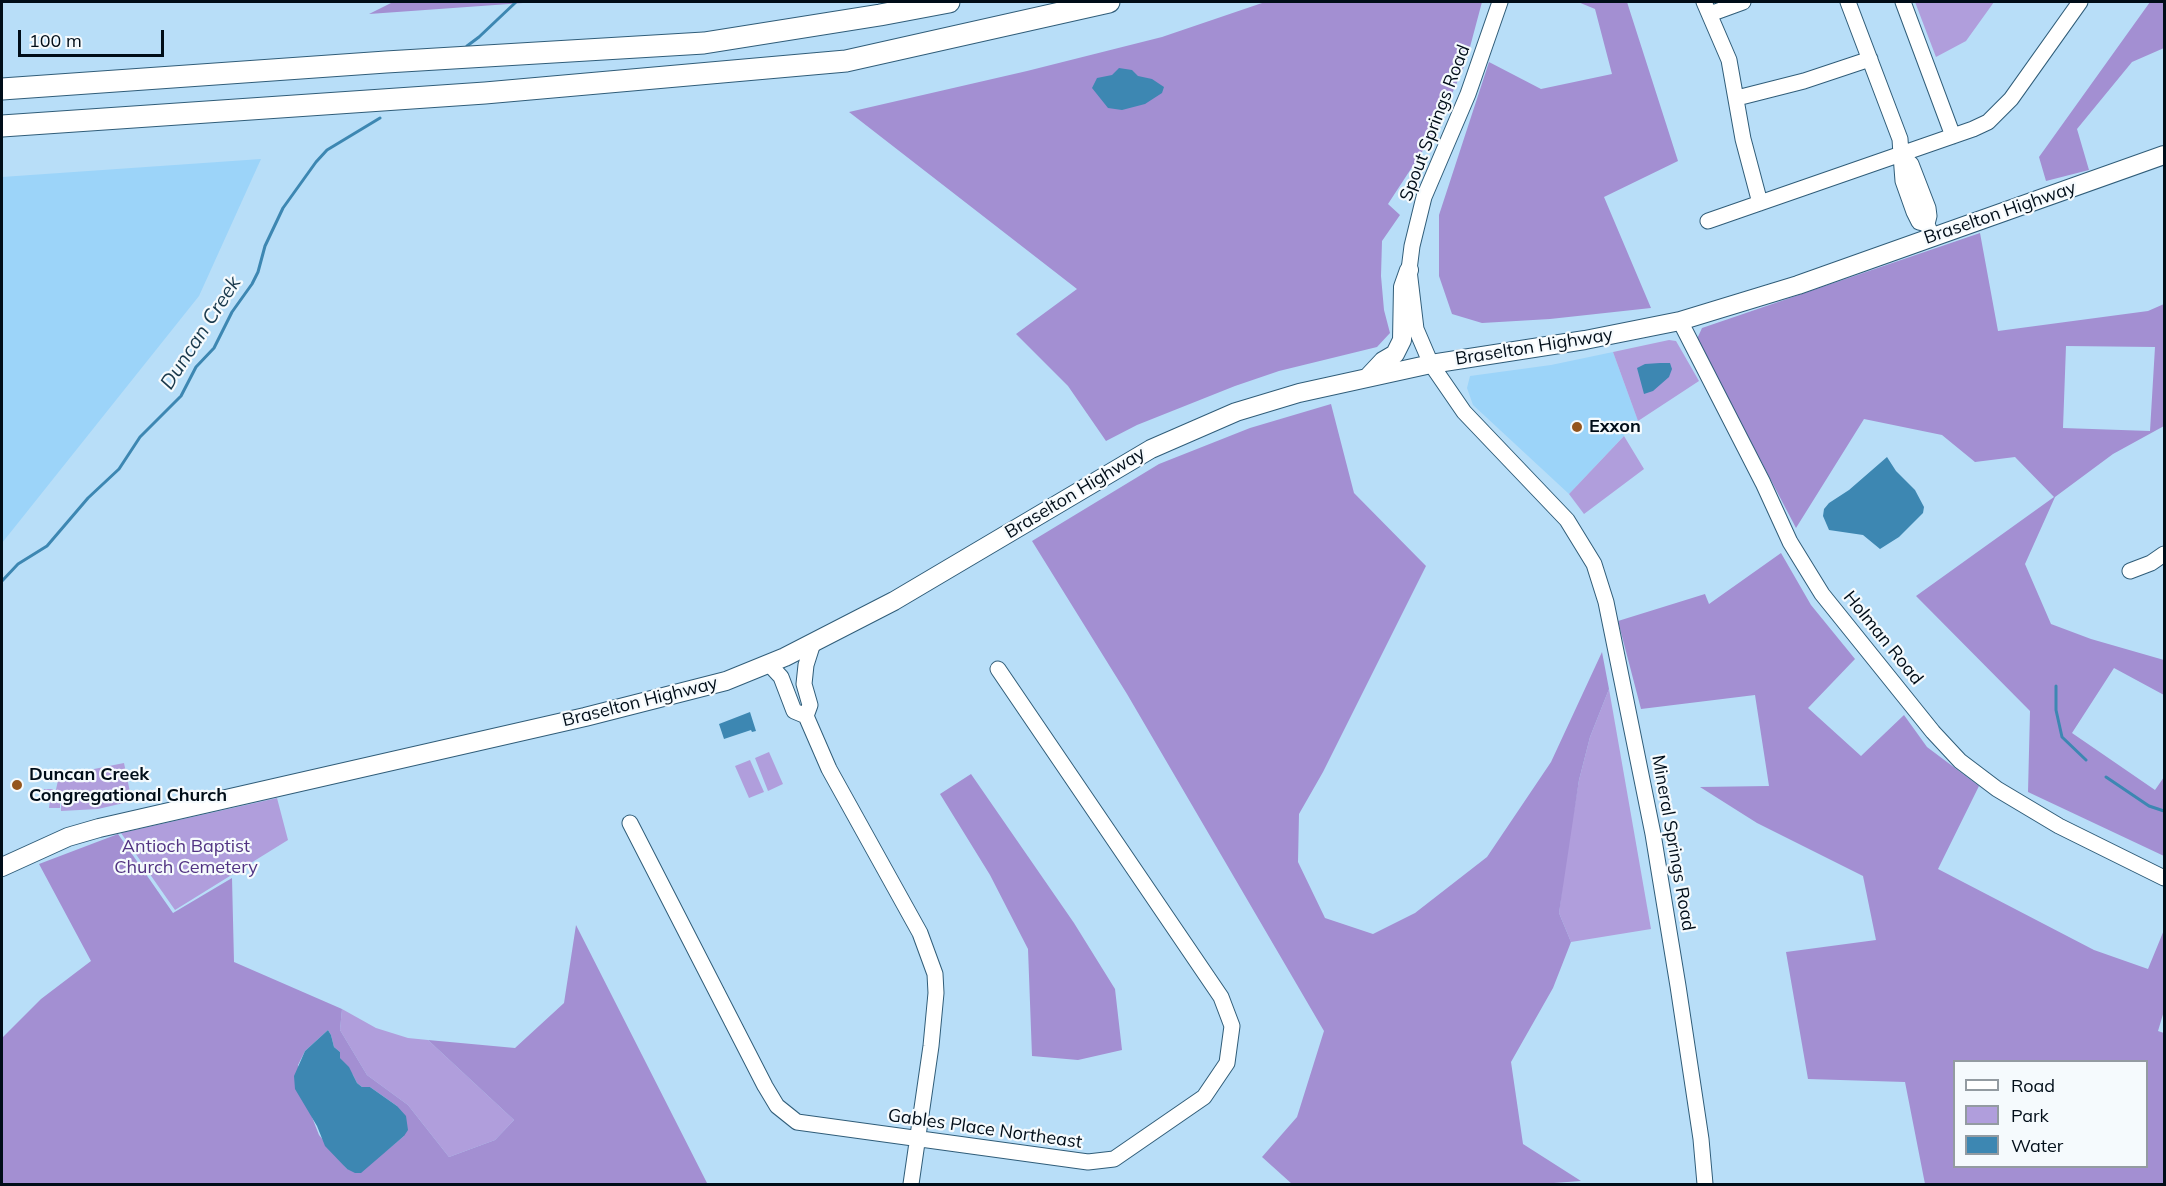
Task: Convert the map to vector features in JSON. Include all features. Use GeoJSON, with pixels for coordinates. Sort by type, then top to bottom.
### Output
{"type":"FeatureCollection","features":[{"type":"Feature","properties":{"kind":"highway"},"geometry":{"type":"LineString","coordinates":[[2,89],[704,43],[949,2]]}},
{"type":"Feature","properties":{"kind":"highway"},"geometry":{"type":"LineString","coordinates":[[2,126],[485,93],[846,61],[1109,2]]}},
{"type":"Feature","properties":{"kind":"main road","name":"Braselton Highway"},"geometry":{"type":"LineString","coordinates":[[2,867],[68,837],[99,828],[646,703],[726,681],[769,664],[894,601],[1151,449],[1236,412],[1368,376],[1585,340],[1680,321],[1798,285],[1930,231],[2164,155]]}},
{"type":"Feature","properties":{"kind":"main road"},"geometry":{"type":"LineString","coordinates":[[1368,376],[1383,361],[1395,354],[1402,340],[1403,287],[1409,270]]}},
{"type":"Feature","properties":{"kind":"street","name":"Spout Springs Road"},"geometry":{"type":"LineString","coordinates":[[1431,364],[1416,329],[1409,270],[1412,246],[1424,197],[1468,94],[1500,2]]}},
{"type":"Feature","properties":{"kind":"street"},"geometry":{"type":"LineString","coordinates":[[1743,2],[1707,8],[1729,60],[1743,139],[1760,203]]}},
{"type":"Feature","properties":{"kind":"street"},"geometry":{"type":"LineString","coordinates":[[1848,2],[1900,139],[1901,154],[1911,164],[1928,208],[1930,231]]}},
{"type":"Feature","properties":{"kind":"street"},"geometry":{"type":"LineString","coordinates":[[1903,2],[1953,136]]}},
{"type":"Feature","properties":{"kind":"street"},"geometry":{"type":"LineString","coordinates":[[1708,221],[1988,122],[2011,99],[2080,2]]}},
{"type":"Feature","properties":{"kind":"street"},"geometry":{"type":"LineString","coordinates":[[1737,98],[1804,81],[1870,59]]}},
{"type":"Feature","properties":{"kind":"street","name":"Holman Road"},"geometry":{"type":"LineString","coordinates":[[1680,321],[1763,483],[1790,542],[1822,594],[1933,732],[1959,761],[1997,789],[2059,826],[2164,878]]}},
{"type":"Feature","properties":{"kind":"street","name":"Mineral Springs Road"},"geometry":{"type":"LineString","coordinates":[[1431,364],[1464,412],[1567,520],[1594,564],[1606,602],[1653,834],[1701,1139],[1705,1185]]}},
{"type":"Feature","properties":{"kind":"street"},"geometry":{"type":"LineString","coordinates":[[2130,571],[2151,563],[2164,554]]}},
{"type":"Feature","properties":{"kind":"street"},"geometry":{"type":"LineString","coordinates":[[806,716],[810,705],[804,684],[806,664],[813,643]]}},
{"type":"Feature","properties":{"kind":"street"},"geometry":{"type":"LineString","coordinates":[[769,664],[781,677],[794,711],[806,716],[829,768],[920,933],[935,974],[936,993],[931,1046],[911,1185]]}},
{"type":"Feature","properties":{"kind":"street","name":"Gables Place Northeast"},"geometry":{"type":"LineString","coordinates":[[630,823],[777,1106],[797,1122],[1088,1162],[1114,1158],[1204,1096],[1227,1063],[1232,1026],[1221,997],[998,669]]}},
{"type":"Feature","properties":{"kind":"shaded area"},"geometry":{"type":"Polygon","coordinates":[[[393,2],[537,2],[369,14],[393,2]]]}},
{"type":"Feature","properties":{"kind":"shaded area"},"geometry":{"type":"Polygon","coordinates":[[[1265,2],[1482,2],[1466,62],[1435,132],[1388,204],[1400,215],[1382,241],[1381,276],[1384,310],[1390,333],[1377,347],[1279,371],[1235,386],[1137,425],[1106,441],[1068,386],[1016,334],[1077,289],[849,112],[1162,37],[1265,2]]]}},
{"type":"Feature","properties":{"kind":"shaded area"},"geometry":{"type":"Polygon","coordinates":[[[1578,2],[1627,2],[1678,161],[1604,197],[1651,308],[1550,319],[1482,323],[1452,314],[1439,276],[1439,215],[1489,62],[1541,89],[1612,74],[1595,9],[1578,2]]]}},
{"type":"Feature","properties":{"kind":"shaded area"},"geometry":{"type":"Polygon","coordinates":[[[2150,2],[2164,2],[2164,48],[2132,62],[2077,129],[2089,170],[2046,181],[2039,157],[2150,2]]]}},
{"type":"Feature","properties":{"kind":"shaded area"},"geometry":{"type":"Polygon","coordinates":[[[261,159],[199,296],[2,543],[2,177],[261,159]]]}},
{"type":"Feature","properties":{"kind":"shaded area"},"geometry":{"type":"Polygon","coordinates":[[[1980,233],[1998,331],[2148,311],[2164,304],[2164,426],[2113,454],[2055,497],[2025,564],[2051,624],[2091,639],[2164,660],[2164,695],[2114,668],[2072,733],[2155,790],[2164,777],[2164,856],[2028,792],[2030,711],[1916,596],[2054,497],[2015,457],[1975,462],[1942,435],[1864,419],[1796,528],[1697,339],[1702,328],[1980,233]],[[2066,346],[2063,428],[2150,431],[2155,347],[2066,346]]]}},
{"type":"Feature","properties":{"kind":"shaded area"},"geometry":{"type":"Polygon","coordinates":[[[1613,352],[1638,421],[1569,494],[1473,405],[1467,388],[1470,376],[1551,365],[1613,352]]]}},
{"type":"Feature","properties":{"kind":"shaded area"},"geometry":{"type":"Polygon","coordinates":[[[1331,404],[1354,493],[1426,566],[1323,772],[1299,814],[1298,862],[1325,918],[1373,934],[1415,913],[1487,857],[1551,762],[1602,652],[1609,689],[1590,737],[1579,780],[1559,913],[1571,942],[1553,988],[1511,1062],[1523,1144],[1581,1181],[1540,1184],[1292,1184],[1262,1157],[1297,1117],[1324,1031],[1127,694],[1032,541],[1159,464],[1250,428],[1331,404]]]}},
{"type":"Feature","properties":{"kind":"shaded area"},"geometry":{"type":"Polygon","coordinates":[[[1781,553],[1811,605],[1855,659],[1808,708],[1861,756],[1904,715],[1927,747],[1979,786],[1938,869],[2094,950],[2148,969],[2164,930],[2164,1011],[2158,1031],[2164,1033],[2164,1184],[1925,1184],[1905,1082],[1808,1079],[1786,952],[1876,940],[1863,876],[1757,823],[1700,787],[1769,786],[1755,695],[1641,709],[1618,621],[1705,594],[1709,604],[1781,553]]]}},
{"type":"Feature","properties":{"kind":"shaded area"},"geometry":{"type":"Polygon","coordinates":[[[971,774],[1074,923],[1115,989],[1122,1050],[1078,1060],[1032,1056],[1028,949],[990,875],[940,794],[971,774]]]}},
{"type":"Feature","properties":{"kind":"shaded area"},"geometry":{"type":"Polygon","coordinates":[[[118,834],[173,913],[232,878],[234,962],[342,1009],[340,1030],[367,1075],[408,1105],[449,1157],[495,1140],[514,1120],[428,1040],[515,1048],[564,1003],[576,925],[707,1183],[711,1184],[2,1184],[2,1038],[41,999],[91,961],[39,864],[118,834]],[[328,1030],[305,1051],[298,1065],[319,1135],[347,1169],[386,1151],[404,1136],[397,1106],[370,1087],[362,1087],[357,1083],[339,1057],[340,1052],[334,1047],[328,1030]]]}},
{"type":"Feature","properties":{"kind":"green space"},"geometry":{"type":"Polygon","coordinates":[[[1915,2],[1994,2],[1966,41],[1936,57],[1915,2]]]}},
{"type":"Feature","properties":{"kind":"green space"},"geometry":{"type":"Polygon","coordinates":[[[1669,340],[1676,341],[1699,381],[1638,421],[1613,352],[1669,340]]]}},
{"type":"Feature","properties":{"kind":"green space"},"geometry":{"type":"Polygon","coordinates":[[[1624,436],[1644,469],[1584,514],[1569,494],[1624,436]]]}},
{"type":"Feature","properties":{"kind":"green space"},"geometry":{"type":"Polygon","coordinates":[[[1609,689],[1651,929],[1571,942],[1559,913],[1566,857],[1579,780],[1590,737],[1609,689]]]}},
{"type":"Feature","properties":{"kind":"green space"},"geometry":{"type":"Polygon","coordinates":[[[769,752],[783,784],[768,791],[755,758],[769,752]]]}},
{"type":"Feature","properties":{"kind":"green space"},"geometry":{"type":"Polygon","coordinates":[[[750,760],[764,792],[749,798],[735,766],[750,760]]]}},
{"type":"Feature","properties":{"kind":"green space","name":"Antioch Baptist Church Cemetery"},"geometry":{"type":"Polygon","coordinates":[[[124,763],[131,797],[128,802],[98,809],[61,811],[59,794],[58,799],[60,808],[49,808],[50,800],[44,799],[44,789],[53,789],[55,794],[59,776],[124,763]]]}},
{"type":"Feature","properties":{"kind":"green space","name":"Antioch Baptist Church Cemetery"},"geometry":{"type":"Polygon","coordinates":[[[277,798],[288,840],[175,910],[121,833],[277,798]]]}},
{"type":"Feature","properties":{"kind":"green space"},"geometry":{"type":"Polygon","coordinates":[[[342,1009],[376,1028],[408,1038],[428,1040],[514,1120],[495,1140],[449,1157],[408,1105],[367,1075],[340,1030],[342,1009]]]}},
{"type":"Feature","properties":{"kind":"water"},"geometry":{"type":"Polygon","coordinates":[[[1119,68],[1132,70],[1138,76],[1152,79],[1164,87],[1162,93],[1145,104],[1122,110],[1108,108],[1092,88],[1097,78],[1112,75],[1119,68]]]}},
{"type":"Feature","properties":{"kind":"water"},"geometry":{"type":"Polygon","coordinates":[[[1670,363],[1672,369],[1669,377],[1653,391],[1644,394],[1637,368],[1645,364],[1670,363]]]}},
{"type":"Feature","properties":{"kind":"water"},"geometry":{"type":"Polygon","coordinates":[[[1887,457],[1896,471],[1915,490],[1924,507],[1923,513],[1899,537],[1880,549],[1863,535],[1829,530],[1823,516],[1824,509],[1887,457]]]}},
{"type":"Feature","properties":{"kind":"water"},"geometry":{"type":"Polygon","coordinates":[[[750,712],[756,731],[751,730],[724,739],[719,724],[750,712]]]}},
{"type":"Feature","properties":{"kind":"water"},"geometry":{"type":"Polygon","coordinates":[[[328,1030],[334,1047],[340,1052],[340,1058],[349,1067],[357,1083],[362,1087],[370,1087],[397,1106],[406,1116],[408,1130],[404,1136],[361,1173],[347,1169],[325,1146],[317,1126],[295,1089],[294,1076],[305,1051],[328,1030]]]}},
{"type":"Feature","properties":{"kind":"waterway","name":"Duncan Creek"},"geometry":{"type":"LineString","coordinates":[[467,46],[516,2]]}},
{"type":"Feature","properties":{"kind":"waterway","name":"Duncan Creek"},"geometry":{"type":"LineString","coordinates":[[2,581],[18,564],[47,546],[88,498],[119,469],[140,437],[181,396],[196,367],[214,348],[232,312],[252,284],[265,246],[283,208],[316,162],[327,150],[380,118]]}},
{"type":"Feature","properties":{"kind":"waterway"},"geometry":{"type":"LineString","coordinates":[[2056,686],[2056,710],[2062,737],[2086,760]]}},
{"type":"Feature","properties":{"kind":"waterway"},"geometry":{"type":"LineString","coordinates":[[2106,777],[2149,806],[2164,811]]}},
{"type":"Feature","properties":{"kind":"place","name":"Exxon"},"geometry":{"type":"Point","coordinates":[1577,427]}},
{"type":"Feature","properties":{"kind":"place","name":"Duncan Creek Congregational Church"},"geometry":{"type":"Point","coordinates":[17,785]}}]}
